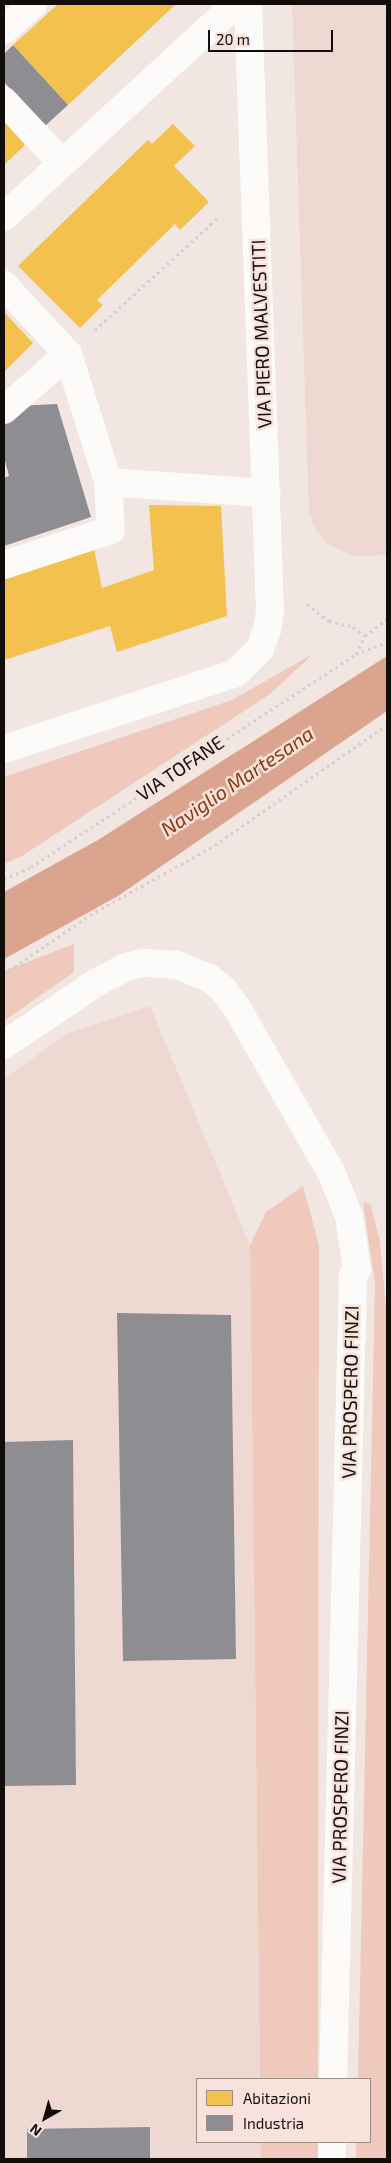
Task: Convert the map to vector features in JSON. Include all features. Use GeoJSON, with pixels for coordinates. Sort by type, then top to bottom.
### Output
{"type":"FeatureCollection","features":[{"type":"Feature","properties":{"kind":"street"},"geometry":{"type":"LineString","coordinates":[[4,30],[33,4]]}},
{"type":"Feature","properties":{"kind":"street"},"geometry":{"type":"LineString","coordinates":[[4,217],[236,4]]}},
{"type":"Feature","properties":{"kind":"street","name":"VIA PIERO MALVESTITI"},"geometry":{"type":"LineString","coordinates":[[4,749],[213,682],[236,673],[260,649],[270,611],[248,4]]}},
{"type":"Feature","properties":{"kind":"street"},"geometry":{"type":"LineString","coordinates":[[4,101],[62,163]]}},
{"type":"Feature","properties":{"kind":"street"},"geometry":{"type":"LineString","coordinates":[[4,285],[68,354],[108,482],[111,530],[4,565]]}},
{"type":"Feature","properties":{"kind":"street"},"geometry":{"type":"LineString","coordinates":[[4,410],[68,354]]}},
{"type":"Feature","properties":{"kind":"street"},"geometry":{"type":"LineString","coordinates":[[108,482],[267,493]]}},
{"type":"Feature","properties":{"kind":"street","name":"VIA PROSPERO FINZI"},"geometry":{"type":"LineString","coordinates":[[4,1045],[97,982],[126,966],[143,963],[177,965],[210,978],[222,988],[237,1008],[331,1172],[349,1216],[357,1269],[352,1275],[333,2078]]}},
{"type":"Feature","properties":{"kind":"street"},"geometry":{"type":"LineString","coordinates":[[332,2143],[332,2159]]}},
{"type":"Feature","properties":{"kind":"path"},"geometry":{"type":"LineString","coordinates":[[68,354],[255,183]]}},
{"type":"Feature","properties":{"kind":"path"},"geometry":{"type":"LineString","coordinates":[[299,599],[329,621],[353,627],[365,636]]}},
{"type":"Feature","properties":{"kind":"path"},"geometry":{"type":"LineString","coordinates":[[356,654],[365,636],[387,619]]}},
{"type":"Feature","properties":{"kind":"path","name":"VIA TOFANE"},"geometry":{"type":"LineString","coordinates":[[4,879],[31,867],[356,654],[387,642]]}},
{"type":"Feature","properties":{"kind":"path"},"geometry":{"type":"LineString","coordinates":[[4,974],[90,915],[215,845],[382,728]]}},
{"type":"Feature","properties":{"kind":"shaded area"},"geometry":{"type":"Polygon","coordinates":[[[292,4],[387,4],[387,555],[355,556],[327,544],[315,529],[309,511],[292,4]]]}},
{"type":"Feature","properties":{"kind":"shaded area"},"geometry":{"type":"Polygon","coordinates":[[[313,654],[270,694],[22,856],[4,864],[4,777],[232,700],[313,654]]]}},
{"type":"Feature","properties":{"kind":"shaded area"},"geometry":{"type":"Polygon","coordinates":[[[74,944],[74,972],[4,1021],[4,971],[74,944]]]}},
{"type":"Feature","properties":{"kind":"shaded area"},"geometry":{"type":"Polygon","coordinates":[[[150,1006],[250,1245],[260,2078],[196,2078],[196,2143],[261,2143],[261,2159],[4,2159],[4,1079],[66,1034],[150,1006]]]}},
{"type":"Feature","properties":{"kind":"shaded area"},"geometry":{"type":"Polygon","coordinates":[[[303,1186],[319,1245],[318,2078],[260,2078],[250,1245],[266,1212],[303,1186]]]}},
{"type":"Feature","properties":{"kind":"shaded area"},"geometry":{"type":"Polygon","coordinates":[[[363,1202],[371,1205],[380,1242],[387,1318],[387,2159],[356,2159],[356,2143],[371,2143],[371,2078],[358,2078],[375,1284],[363,1202]]]}},
{"type":"Feature","properties":{"kind":"shaded area"},"geometry":{"type":"Polygon","coordinates":[[[261,2143],[318,2143],[318,2159],[261,2159],[261,2143]]]}},
{"type":"Feature","properties":{"kind":"water","name":"Naviglio Martesana"},"geometry":{"type":"Polygon","coordinates":[[[387,656],[387,711],[118,896],[4,959],[4,892],[98,840],[387,656]]]}},
{"type":"Feature","properties":{"kind":"building: Abitazioni"},"geometry":{"type":"Polygon","coordinates":[[[58,4],[176,4],[68,105],[13,45],[58,4]]]}},
{"type":"Feature","properties":{"kind":"building: Abitazioni"},"geometry":{"type":"Polygon","coordinates":[[[4,121],[25,145],[4,165],[4,121]]]}},
{"type":"Feature","properties":{"kind":"building: Abitazioni"},"geometry":{"type":"Polygon","coordinates":[[[173,124],[195,146],[174,166],[209,202],[180,230],[175,224],[97,300],[103,305],[80,328],[18,266],[148,140],[152,144],[173,124]]]}},
{"type":"Feature","properties":{"kind":"building: Abitazioni"},"geometry":{"type":"Polygon","coordinates":[[[4,312],[33,343],[4,372],[4,312]]]}},
{"type":"Feature","properties":{"kind":"building: Abitazioni"},"geometry":{"type":"Polygon","coordinates":[[[149,505],[221,506],[227,616],[117,652],[110,626],[4,660],[4,578],[94,548],[102,588],[154,570],[149,505]]]}},
{"type":"Feature","properties":{"kind":"building: Industria"},"geometry":{"type":"Polygon","coordinates":[[[13,45],[68,105],[45,126],[4,82],[4,54],[13,45]]]}},
{"type":"Feature","properties":{"kind":"building: Industria"},"geometry":{"type":"Polygon","coordinates":[[[57,404],[91,517],[4,546],[4,478],[9,476],[4,457],[4,420],[16,406],[57,404]]]}},
{"type":"Feature","properties":{"kind":"building: Industria"},"geometry":{"type":"Polygon","coordinates":[[[117,1313],[231,1315],[236,1659],[123,1661],[117,1313]]]}},
{"type":"Feature","properties":{"kind":"building: Industria"},"geometry":{"type":"Polygon","coordinates":[[[73,1440],[76,1785],[4,1786],[4,1442],[73,1440]]]}},
{"type":"Feature","properties":{"kind":"building: Industria"},"geometry":{"type":"Polygon","coordinates":[[[150,2127],[150,2159],[27,2159],[27,2129],[150,2127]]]}}]}
